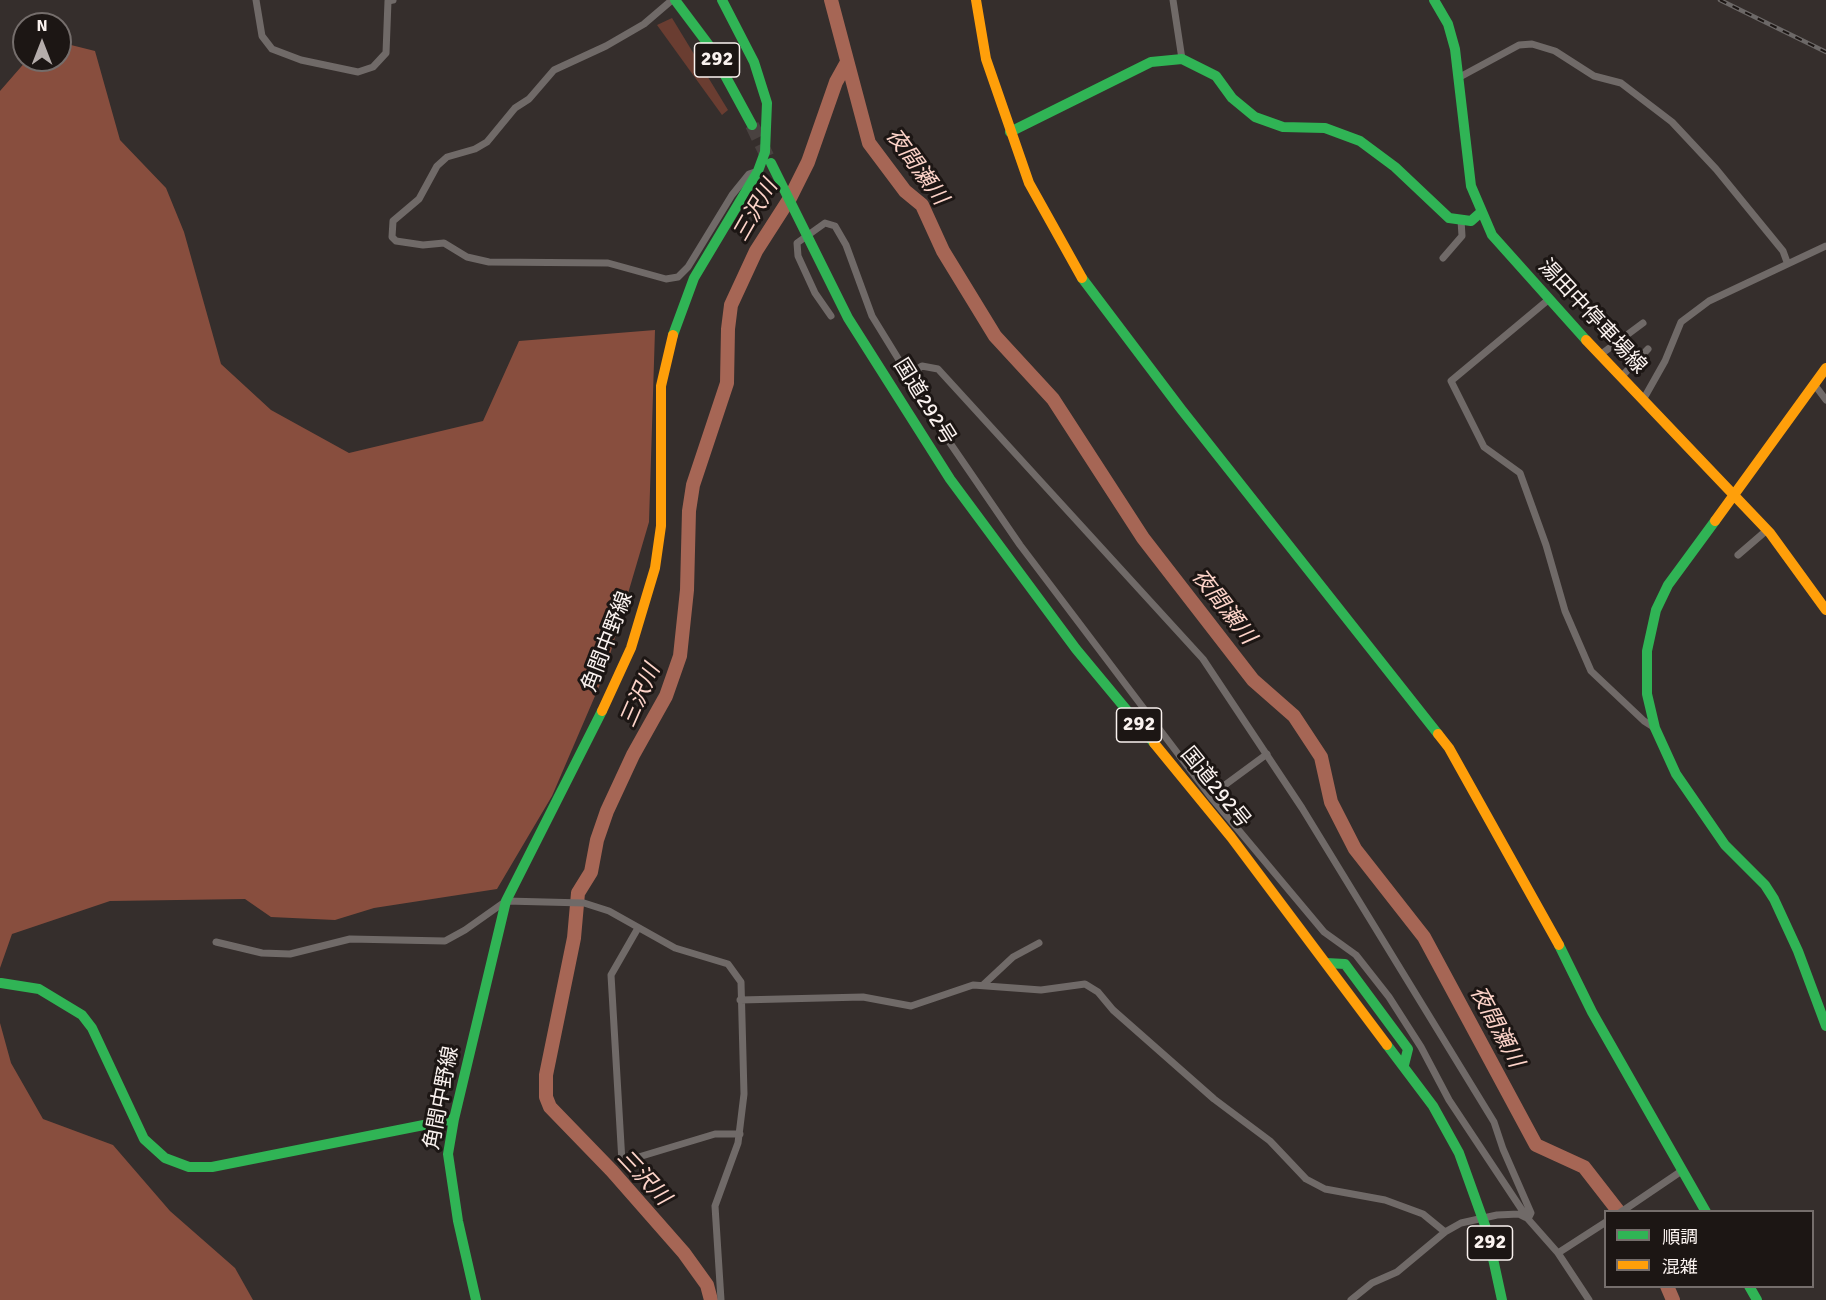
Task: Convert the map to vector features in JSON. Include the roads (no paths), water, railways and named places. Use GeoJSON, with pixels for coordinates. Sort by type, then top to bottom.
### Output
{"type":"FeatureCollection","features":[{"type":"Feature","properties":{"kind":"main road","name":"292"},"geometry":{"type":"LineString","coordinates":[[673,0],[708,44],[752,125]]}},
{"type":"Feature","properties":{"kind":"main road","name":"角間中野線"},"geometry":{"type":"LineString","coordinates":[[476,1300],[458,1221],[448,1154],[454,1119],[506,901],[597,722],[631,648],[655,568],[661,526],[661,386],[672,337],[694,278],[758,171],[765,152],[767,103],[754,62],[722,0]]}},
{"type":"Feature","properties":{"kind":"main road"},"geometry":{"type":"LineString","coordinates":[[976,0],[986,59],[1010,132],[1029,183],[1076,270],[1181,409],[1363,636],[1449,748],[1543,914],[1592,1012],[1705,1210]]}},
{"type":"Feature","properties":{"kind":"main road","name":"湯田中停車場線"},"geometry":{"type":"LineString","coordinates":[[1434,0],[1448,24],[1455,48],[1471,186],[1480,213],[1506,253],[1548,300],[1767,530],[1826,610]]}},
{"type":"Feature","properties":{"kind":"main road"},"geometry":{"type":"LineString","coordinates":[[1010,132],[1151,62],[1182,59],[1216,76],[1232,98],[1255,117],[1283,127],[1325,128],[1360,141],[1395,167],[1449,218],[1471,221],[1480,213]]}},
{"type":"Feature","properties":{"kind":"main road","name":"国道292号"},"geometry":{"type":"LineString","coordinates":[[771,163],[848,318],[950,479],[1076,649],[1231,837],[1433,1106],[1459,1153],[1475,1193],[1487,1231],[1501,1297]]}},
{"type":"Feature","properties":{"kind":"main road"},"geometry":{"type":"LineString","coordinates":[[1826,368],[1668,585],[1656,610],[1647,651],[1646,674],[1647,694],[1655,728],[1672,767],[1691,800],[1725,845],[1765,885],[1774,899],[1798,951],[1826,1026]]}},
{"type":"Feature","properties":{"kind":"main road"},"geometry":{"type":"LineString","coordinates":[[1,983],[39,989],[82,1015],[92,1028],[144,1139],[165,1158],[189,1167],[212,1167],[454,1119]]}},
{"type":"Feature","properties":{"kind":"street"},"geometry":{"type":"LineString","coordinates":[[256,0],[262,36],[272,49],[301,60],[358,72],[373,67],[386,53],[388,1],[393,0]]}},
{"type":"Feature","properties":{"kind":"street"},"geometry":{"type":"LineString","coordinates":[[673,0],[644,24],[606,46],[554,70],[530,99],[515,108],[487,142],[475,149],[447,157],[437,166],[418,199],[393,221],[392,237],[396,241],[423,245],[444,243],[467,257],[489,262],[608,263],[666,279],[678,277],[688,267],[732,195],[749,174],[758,171]]}},
{"type":"Feature","properties":{"kind":"street"},"geometry":{"type":"LineString","coordinates":[[1173,0],[1182,59]]}},
{"type":"Feature","properties":{"kind":"street"},"geometry":{"type":"LineString","coordinates":[[1458,78],[1519,45],[1532,44],[1555,51],[1594,76],[1621,83],[1672,122],[1716,169],[1783,251],[1787,262]]}},
{"type":"Feature","properties":{"kind":"street"},"geometry":{"type":"LineString","coordinates":[[1443,258],[1462,236],[1461,220]]}},
{"type":"Feature","properties":{"kind":"street"},"geometry":{"type":"LineString","coordinates":[[831,316],[815,293],[798,256],[797,243],[825,223],[836,226],[846,245],[872,316],[950,443],[1020,545],[1210,796],[1324,932],[1356,955],[1389,997],[1421,1047],[1449,1100],[1528,1219],[1561,1252],[1589,1300]]}},
{"type":"Feature","properties":{"kind":"street"},"geometry":{"type":"LineString","coordinates":[[1643,400],[1665,361],[1681,322],[1709,301],[1787,262],[1826,246]]}},
{"type":"Feature","properties":{"kind":"street"},"geometry":{"type":"LineString","coordinates":[[1548,300],[1451,381],[1484,447],[1520,473],[1546,545],[1565,611],[1591,671],[1644,722],[1655,728]]}},
{"type":"Feature","properties":{"kind":"street"},"geometry":{"type":"LineString","coordinates":[[1600,355],[1643,323]]}},
{"type":"Feature","properties":{"kind":"street"},"geometry":{"type":"LineString","coordinates":[[1622,377],[1648,349]]}},
{"type":"Feature","properties":{"kind":"street"},"geometry":{"type":"LineString","coordinates":[[908,375],[922,366],[938,369],[1203,659],[1267,754],[1494,1122],[1503,1149],[1531,1213],[1528,1219]]}},
{"type":"Feature","properties":{"kind":"street"},"geometry":{"type":"LineString","coordinates":[[1814,384],[1826,400]]}},
{"type":"Feature","properties":{"kind":"street"},"geometry":{"type":"LineString","coordinates":[[1738,555],[1767,530]]}},
{"type":"Feature","properties":{"kind":"street"},"geometry":{"type":"LineString","coordinates":[[1210,796],[1267,754]]}},
{"type":"Feature","properties":{"kind":"street"},"geometry":{"type":"LineString","coordinates":[[216,942],[262,953],[290,954],[350,939],[445,941],[506,901],[589,904],[675,948],[728,964],[741,982],[744,1094],[740,1134],[715,1206],[721,1300]]}},
{"type":"Feature","properties":{"kind":"street"},"geometry":{"type":"LineString","coordinates":[[638,928],[611,975],[622,1162],[715,1134],[740,1134]]}},
{"type":"Feature","properties":{"kind":"street"},"geometry":{"type":"LineString","coordinates":[[983,985],[1013,957],[1039,943]]}},
{"type":"Feature","properties":{"kind":"street"},"geometry":{"type":"LineString","coordinates":[[740,1000],[863,997],[911,1006],[961,988],[983,985],[1041,990],[1085,984],[1098,992],[1113,1010],[1214,1099],[1269,1141],[1306,1179],[1325,1189],[1385,1200],[1424,1214],[1445,1232]]}},
{"type":"Feature","properties":{"kind":"street"},"geometry":{"type":"LineString","coordinates":[[1624,1210],[1683,1170]]}},
{"type":"Feature","properties":{"kind":"street"},"geometry":{"type":"LineString","coordinates":[[1351,1300],[1372,1283],[1397,1272],[1445,1232],[1461,1223],[1497,1215],[1519,1214],[1528,1219]]}},
{"type":"Feature","properties":{"kind":"street"},"geometry":{"type":"LineString","coordinates":[[1561,1252],[1604,1223]]}},
{"type":"Feature","properties":{"kind":"waterway","name":"夜間瀬川"},"geometry":{"type":"LineString","coordinates":[[831,0],[869,143],[905,191],[922,205],[943,251],[995,336],[1053,399],[1143,538],[1253,680],[1294,716],[1321,757],[1331,802],[1355,849],[1424,937],[1536,1145],[1584,1167],[1617,1210]]}},
{"type":"Feature","properties":{"kind":"waterway","name":"三沢川"},"geometry":{"type":"LineString","coordinates":[[711,1300],[707,1285],[684,1253],[612,1171],[550,1107],[546,1097],[546,1075],[574,938],[578,893],[591,872],[597,840],[607,811],[633,755],[666,696],[680,656],[687,590],[689,511],[693,485],[727,383],[731,305],[756,251],[790,198],[808,162],[836,82],[846,64]]}},
{"type":"Feature","properties":{"kind":"waterway","name":"夜間瀬川"},"geometry":{"type":"LineString","coordinates":[[1668,1288],[1673,1300]]}},
{"type":"Feature","properties":{"kind":"tunnel"},"geometry":{"type":"LineString","coordinates":[[752,125],[768,158]]}},
{"type":"Feature","properties":{"kind":"railway"},"geometry":{"type":"LineString","coordinates":[[1720,0],[1826,52]]}}]}
